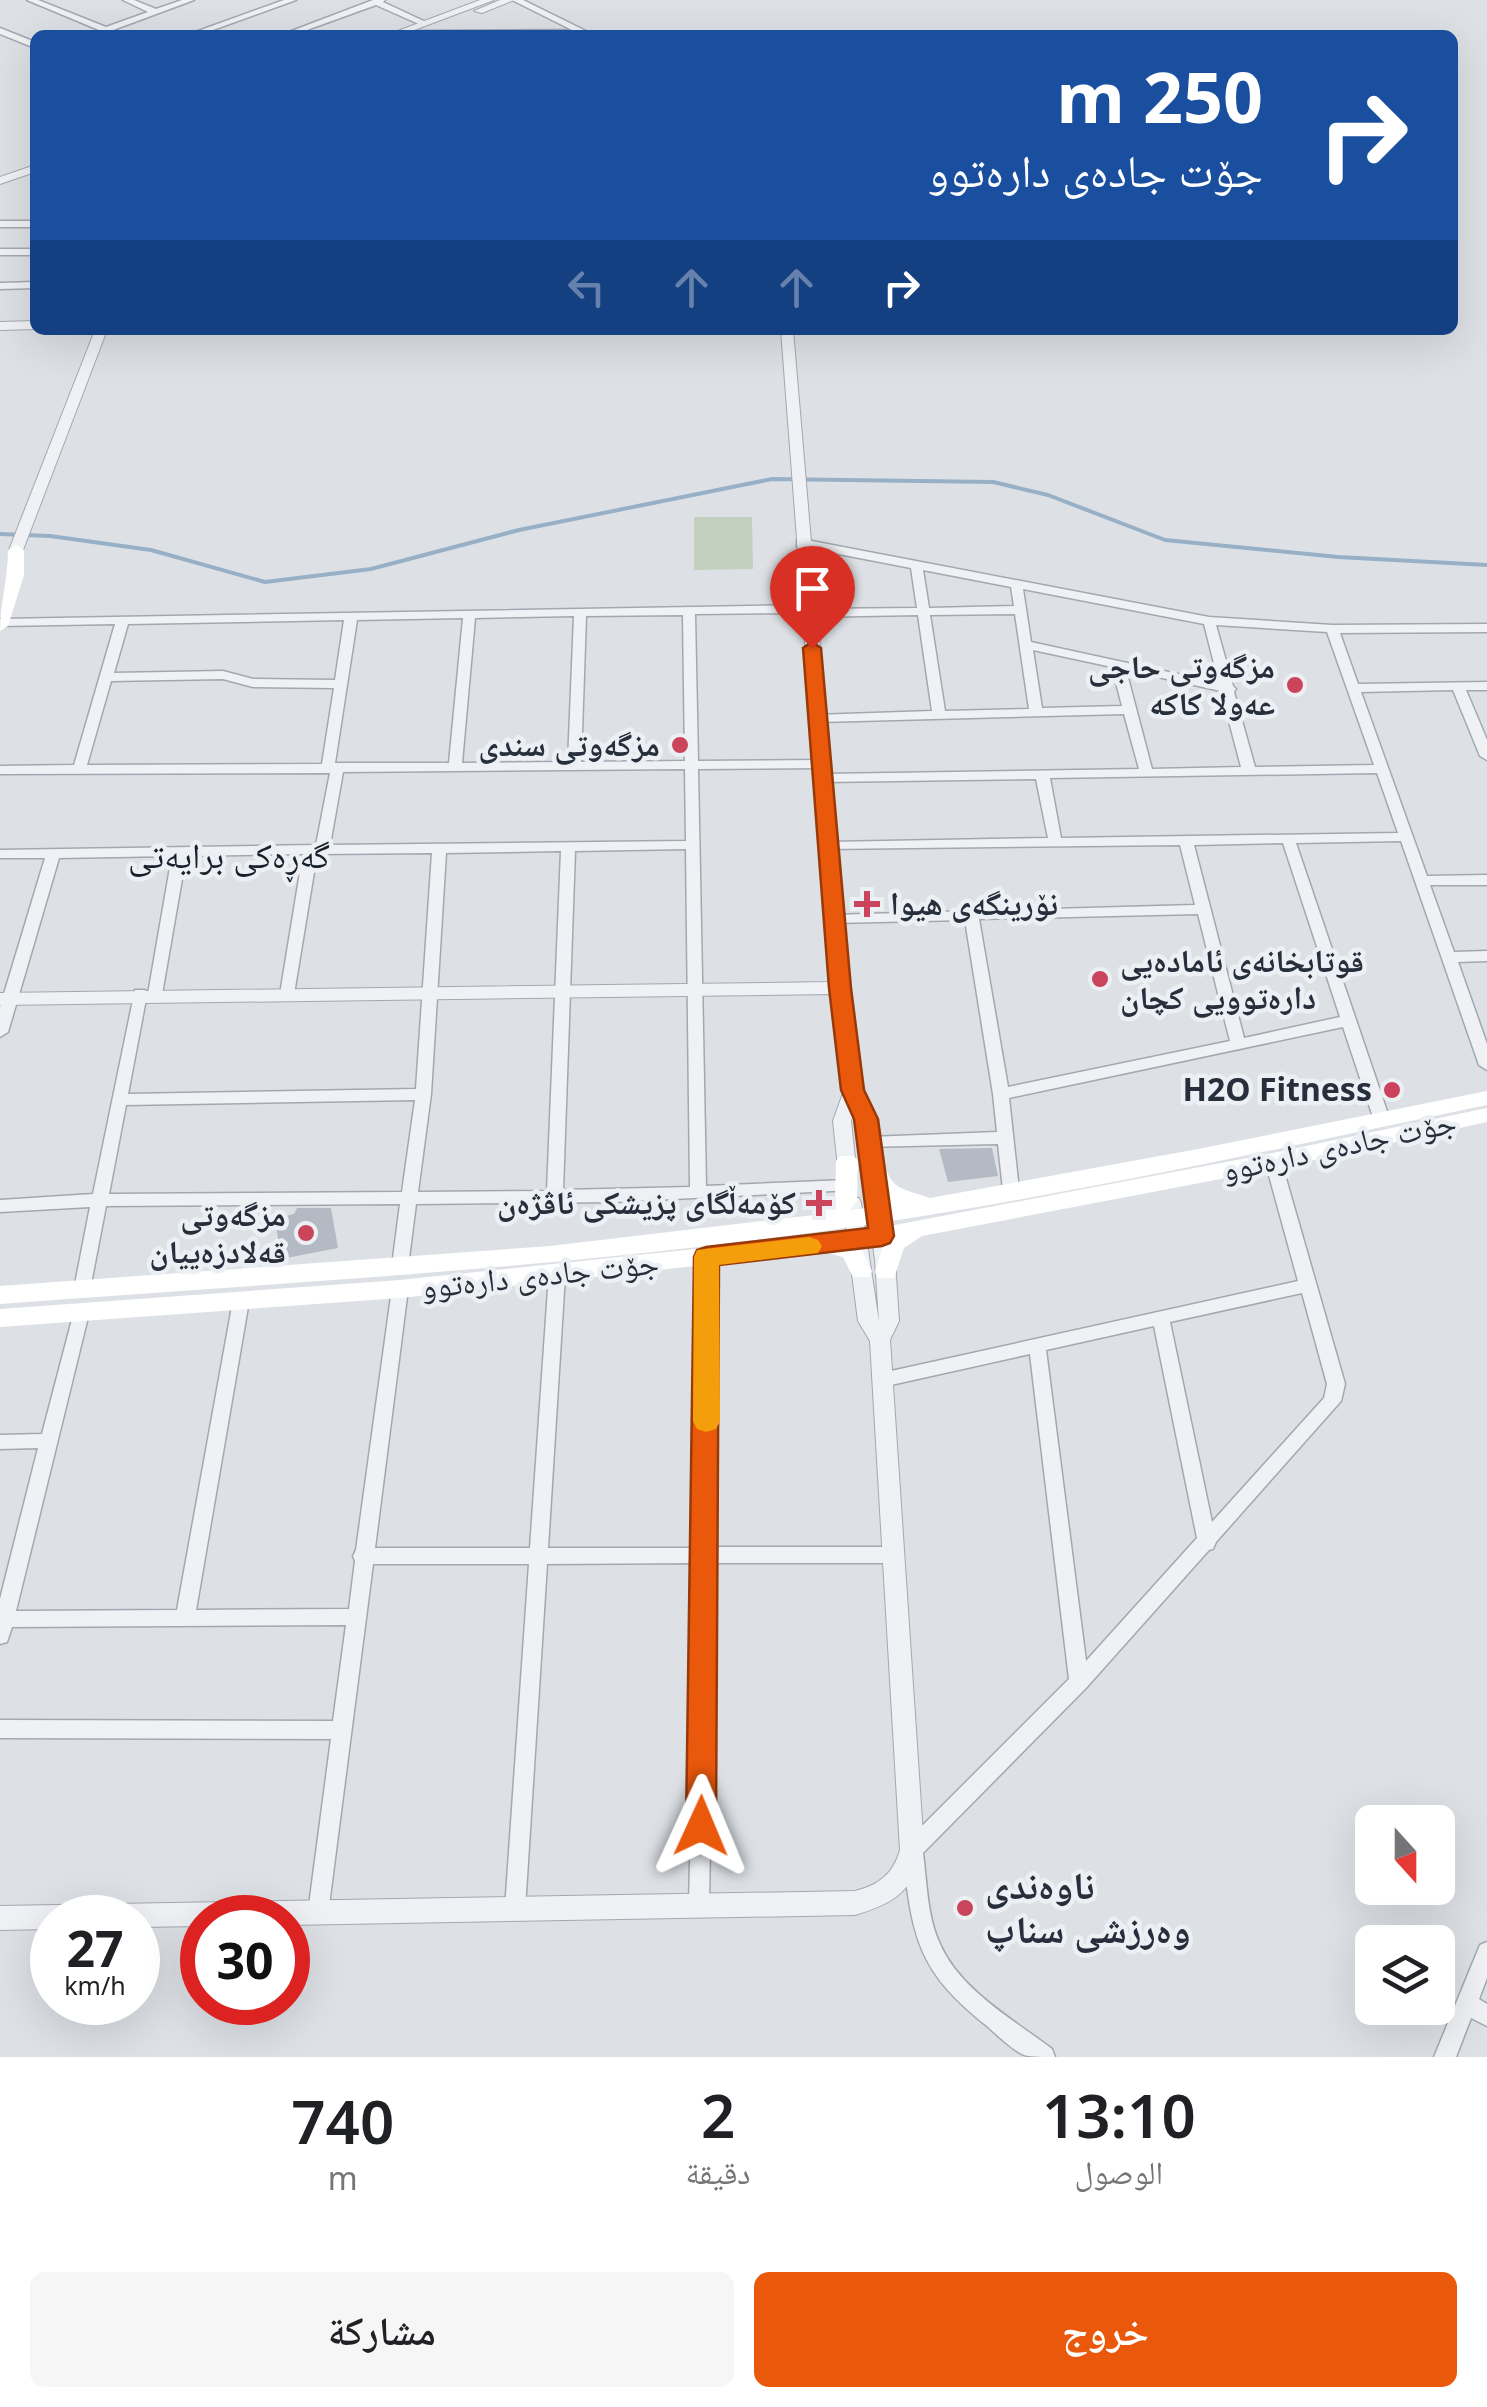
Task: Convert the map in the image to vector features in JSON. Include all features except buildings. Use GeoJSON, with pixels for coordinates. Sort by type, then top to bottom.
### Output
{"type":"FeatureCollection","features":[{"type":"Feature","properties":{"kind":"main road"},"geometry":{"type":"LineString","coordinates":[[1,624],[14,551]]}},
{"type":"Feature","properties":{"kind":"main road","name":"جۆت جادەی دارەتوو"},"geometry":{"type":"LineString","coordinates":[[954,1212],[1011,1190],[1487,1098]]}},
{"type":"Feature","properties":{"kind":"main road","name":"جۆت جادەی دارەتوو"},"geometry":{"type":"LineString","coordinates":[[0,1318],[241,1301],[550,1254],[772,1228],[880,1226],[1273,1161],[1487,1115]]}},
{"type":"Feature","properties":{"kind":"main road"},"geometry":{"type":"LineString","coordinates":[[870,1151],[882,1186],[893,1198],[954,1212]]}},
{"type":"Feature","properties":{"kind":"main road"},"geometry":{"type":"LineString","coordinates":[[772,1228],[837,1211],[846,1201],[847,1161]]}},
{"type":"Feature","properties":{"kind":"main road"},"geometry":{"type":"LineString","coordinates":[[886,1272],[892,1249],[902,1237],[954,1212]]}},
{"type":"Feature","properties":{"kind":"main road","name":"جۆت جادەی دارەتوو"},"geometry":{"type":"LineString","coordinates":[[0,1295],[556,1274],[804,1247],[855,1229]]}},
{"type":"Feature","properties":{"kind":"main road"},"geometry":{"type":"LineString","coordinates":[[804,1247],[845,1246],[854,1254],[861,1271]]}},
{"type":"Feature","properties":{"kind":"street"},"geometry":{"type":"LineString","coordinates":[[31,0],[105,30],[190,0]]}},
{"type":"Feature","properties":{"kind":"street"},"geometry":{"type":"LineString","coordinates":[[127,0],[156,12]]}},
{"type":"Feature","properties":{"kind":"street"},"geometry":{"type":"LineString","coordinates":[[205,30],[292,0]]}},
{"type":"Feature","properties":{"kind":"street"},"geometry":{"type":"LineString","coordinates":[[405,30],[490,0]]}},
{"type":"Feature","properties":{"kind":"street"},"geometry":{"type":"LineString","coordinates":[[426,30],[512,0],[578,30]]}},
{"type":"Feature","properties":{"kind":"street"},"geometry":{"type":"LineString","coordinates":[[299,30],[378,1],[424,23]]}},
{"type":"Feature","properties":{"kind":"street"},"geometry":{"type":"LineString","coordinates":[[0,31],[30,44]]}},
{"type":"Feature","properties":{"kind":"street"},"geometry":{"type":"LineString","coordinates":[[0,182],[30,170]]}},
{"type":"Feature","properties":{"kind":"street"},"geometry":{"type":"LineString","coordinates":[[0,191],[30,179]]}},
{"type":"Feature","properties":{"kind":"street"},"geometry":{"type":"LineString","coordinates":[[0,224],[30,222]]}},
{"type":"Feature","properties":{"kind":"street"},"geometry":{"type":"LineString","coordinates":[[0,252],[30,252]]}},
{"type":"Feature","properties":{"kind":"street"},"geometry":{"type":"LineString","coordinates":[[0,286],[30,286]]}},
{"type":"Feature","properties":{"kind":"street"},"geometry":{"type":"LineString","coordinates":[[0,326],[30,325]]}},
{"type":"Feature","properties":{"kind":"street"},"geometry":{"type":"LineString","coordinates":[[14,551],[100,335]]}},
{"type":"Feature","properties":{"kind":"street"},"geometry":{"type":"LineString","coordinates":[[787,335],[799,460],[801,542],[820,718],[840,988],[853,1090],[866,1119],[886,1272],[889,1321],[880,1340],[912,1850],[924,1929],[935,1956],[972,1999],[1044,2057]]}},
{"type":"Feature","properties":{"kind":"street"},"geometry":{"type":"LineString","coordinates":[[801,542],[1209,621],[1332,629],[1487,628]]}},
{"type":"Feature","properties":{"kind":"street"},"geometry":{"type":"LineString","coordinates":[[916,564],[939,715]]}},
{"type":"Feature","properties":{"kind":"street"},"geometry":{"type":"LineString","coordinates":[[1016,583],[1036,712]]}},
{"type":"Feature","properties":{"kind":"street"},"geometry":{"type":"LineString","coordinates":[[1,624],[123,619],[1018,610]]}},
{"type":"Feature","properties":{"kind":"street"},"geometry":{"type":"LineString","coordinates":[[689,613],[698,1190]]}},
{"type":"Feature","properties":{"kind":"street"},"geometry":{"type":"LineString","coordinates":[[574,767],[580,614]]}},
{"type":"Feature","properties":{"kind":"street"},"geometry":{"type":"LineString","coordinates":[[455,768],[469,616]]}},
{"type":"Feature","properties":{"kind":"street"},"geometry":{"type":"LineString","coordinates":[[287,994],[332,769],[351,618]]}},
{"type":"Feature","properties":{"kind":"street"},"geometry":{"type":"LineString","coordinates":[[79,770],[123,619]]}},
{"type":"Feature","properties":{"kind":"street"},"geometry":{"type":"LineString","coordinates":[[1209,621],[1230,688],[1249,771]]}},
{"type":"Feature","properties":{"kind":"street"},"geometry":{"type":"LineString","coordinates":[[1332,629],[1487,1065]]}},
{"type":"Feature","properties":{"kind":"street"},"geometry":{"type":"LineString","coordinates":[[1024,644],[1230,688]]}},
{"type":"Feature","properties":{"kind":"street"},"geometry":{"type":"LineString","coordinates":[[1118,665],[1146,772]]}},
{"type":"Feature","properties":{"kind":"street"},"geometry":{"type":"LineString","coordinates":[[108,677],[223,675],[253,683],[341,684]]}},
{"type":"Feature","properties":{"kind":"street"},"geometry":{"type":"LineString","coordinates":[[1458,686],[1487,756]]}},
{"type":"Feature","properties":{"kind":"street"},"geometry":{"type":"LineString","coordinates":[[1352,688],[1487,686]]}},
{"type":"Feature","properties":{"kind":"street"},"geometry":{"type":"LineString","coordinates":[[820,718],[1130,710]]}},
{"type":"Feature","properties":{"kind":"street"},"geometry":{"type":"LineString","coordinates":[[0,770],[690,766],[1042,774],[1382,769]]}},
{"type":"Feature","properties":{"kind":"street"},"geometry":{"type":"LineString","coordinates":[[1042,774],[1055,841]]}},
{"type":"Feature","properties":{"kind":"street"},"geometry":{"type":"LineString","coordinates":[[830,846],[1406,837]]}},
{"type":"Feature","properties":{"kind":"street"},"geometry":{"type":"LineString","coordinates":[[1186,840],[1238,1043]]}},
{"type":"Feature","properties":{"kind":"street"},"geometry":{"type":"LineString","coordinates":[[1288,840],[1382,1120]]}},
{"type":"Feature","properties":{"kind":"street"},"geometry":{"type":"LineString","coordinates":[[0,854],[692,844]]}},
{"type":"Feature","properties":{"kind":"street"},"geometry":{"type":"LineString","coordinates":[[555,1194],[568,845]]}},
{"type":"Feature","properties":{"kind":"street"},"geometry":{"type":"LineString","coordinates":[[318,1913],[424,1094],[439,848]]}},
{"type":"Feature","properties":{"kind":"street"},"geometry":{"type":"LineString","coordinates":[[0,1032],[5,999],[53,853]]}},
{"type":"Feature","properties":{"kind":"street"},"geometry":{"type":"LineString","coordinates":[[82,1289],[119,1100],[148,994],[179,854]]}},
{"type":"Feature","properties":{"kind":"street"},"geometry":{"type":"LineString","coordinates":[[1422,881],[1487,880]]}},
{"type":"Feature","properties":{"kind":"street"},"geometry":{"type":"LineString","coordinates":[[835,918],[1204,909]]}},
{"type":"Feature","properties":{"kind":"street"},"geometry":{"type":"LineString","coordinates":[[971,914],[1001,1094],[1011,1190]]}},
{"type":"Feature","properties":{"kind":"street"},"geometry":{"type":"LineString","coordinates":[[1450,957],[1487,956]]}},
{"type":"Feature","properties":{"kind":"street"},"geometry":{"type":"LineString","coordinates":[[5,999],[148,994],[840,988]]}},
{"type":"Feature","properties":{"kind":"street"},"geometry":{"type":"LineString","coordinates":[[1001,1094],[1348,1021]]}},
{"type":"Feature","properties":{"kind":"street"},"geometry":{"type":"LineString","coordinates":[[853,1090],[842,1120],[868,1321],[880,1340]]}},
{"type":"Feature","properties":{"kind":"street"},"geometry":{"type":"LineString","coordinates":[[119,1100],[424,1094]]}},
{"type":"Feature","properties":{"kind":"street"},"geometry":{"type":"LineString","coordinates":[[870,1151],[1003,1138]]}},
{"type":"Feature","properties":{"kind":"street"},"geometry":{"type":"LineString","coordinates":[[0,1918],[866,1900],[889,1892],[907,1870],[912,1850],[1078,1682],[1332,1401],[1336,1384],[1273,1161]]}},
{"type":"Feature","properties":{"kind":"street"},"geometry":{"type":"LineString","coordinates":[[0,1206],[100,1200],[612,1196],[846,1186]]}},
{"type":"Feature","properties":{"kind":"street"},"geometry":{"type":"LineString","coordinates":[[699,1904],[706,1554],[706,1257]]}},
{"type":"Feature","properties":{"kind":"street"},"geometry":{"type":"LineString","coordinates":[[515,1909],[541,1555],[556,1274]]}},
{"type":"Feature","properties":{"kind":"street"},"geometry":{"type":"LineString","coordinates":[[882,1380],[1308,1285]]}},
{"type":"Feature","properties":{"kind":"street"},"geometry":{"type":"LineString","coordinates":[[186,1619],[241,1301]]}},
{"type":"Feature","properties":{"kind":"street"},"geometry":{"type":"LineString","coordinates":[[82,1313],[2,1627],[354,1616]]}},
{"type":"Feature","properties":{"kind":"street"},"geometry":{"type":"LineString","coordinates":[[1161,1318],[1207,1543]]}},
{"type":"Feature","properties":{"kind":"street"},"geometry":{"type":"LineString","coordinates":[[1038,1346],[1078,1682]]}},
{"type":"Feature","properties":{"kind":"street"},"geometry":{"type":"LineString","coordinates":[[0,1442],[49,1441]]}},
{"type":"Feature","properties":{"kind":"street"},"geometry":{"type":"LineString","coordinates":[[362,1556],[893,1555]]}},
{"type":"Feature","properties":{"kind":"street"},"geometry":{"type":"LineString","coordinates":[[0,1728],[341,1730]]}},
{"type":"Feature","properties":{"kind":"street"},"geometry":{"type":"LineString","coordinates":[[1444,2057],[1487,1952]]}},
{"type":"Feature","properties":{"kind":"street"},"geometry":{"type":"LineString","coordinates":[[1466,2004],[1487,2015]]}},
{"type":"Feature","properties":{"kind":"green space"},"geometry":{"type":"Polygon","coordinates":[[[694,517],[752,517],[753,569],[694,570],[694,517]]]}},
{"type":"Feature","properties":{"kind":"waterway"},"geometry":{"type":"LineString","coordinates":[[0,534],[50,536],[151,550],[265,582],[371,569],[519,530],[772,479],[993,482],[1048,495],[1165,540],[1338,557],[1487,565]]}},
{"type":"Feature","properties":{"kind":"slow traffic"},"geometry":{"type":"LineString","coordinates":[[706,1421],[706,1257],[809,1246]]}},
{"type":"Feature","properties":{"kind":"place","name":"مزگەوتی حاجی عەولا کاکە"},"geometry":{"type":"Point","coordinates":[1295,685]}},
{"type":"Feature","properties":{"kind":"place","name":"مزگەوتی سندی"},"geometry":{"type":"Point","coordinates":[680,745]}},
{"type":"Feature","properties":{"kind":"place","name":"نۆرینگەی هیوا"},"geometry":{"type":"Point","coordinates":[867,904]}},
{"type":"Feature","properties":{"kind":"place","name":"قوتابخانەی ئامادەیی دارەتوویی کچان"},"geometry":{"type":"Point","coordinates":[1100,979]}},
{"type":"Feature","properties":{"kind":"place","name":"H2O Fitness"},"geometry":{"type":"Point","coordinates":[1392,1090]}},
{"type":"Feature","properties":{"kind":"place","name":"کۆمەڵگای پزیشکی ئاڤژەن"},"geometry":{"type":"Point","coordinates":[819,1203]}},
{"type":"Feature","properties":{"kind":"place","name":"مزگەوتی قەلادزەییان"},"geometry":{"type":"Point","coordinates":[306,1233]}},
{"type":"Feature","properties":{"kind":"place","name":"ناوەندی وەرزشی سناپ"},"geometry":{"type":"Point","coordinates":[965,1908]}},
{"type":"Feature","properties":{"kind":"district","name":"گەڕەکی برایەتی"},"geometry":{"type":"Point","coordinates":[229,856]}},
{"type":"Feature","properties":{"kind":"route"},"geometry":{"type":"LineString","coordinates":[[701,1826],[706,1257],[882,1236],[866,1119],[853,1090],[840,988],[812,648]]}}]}
